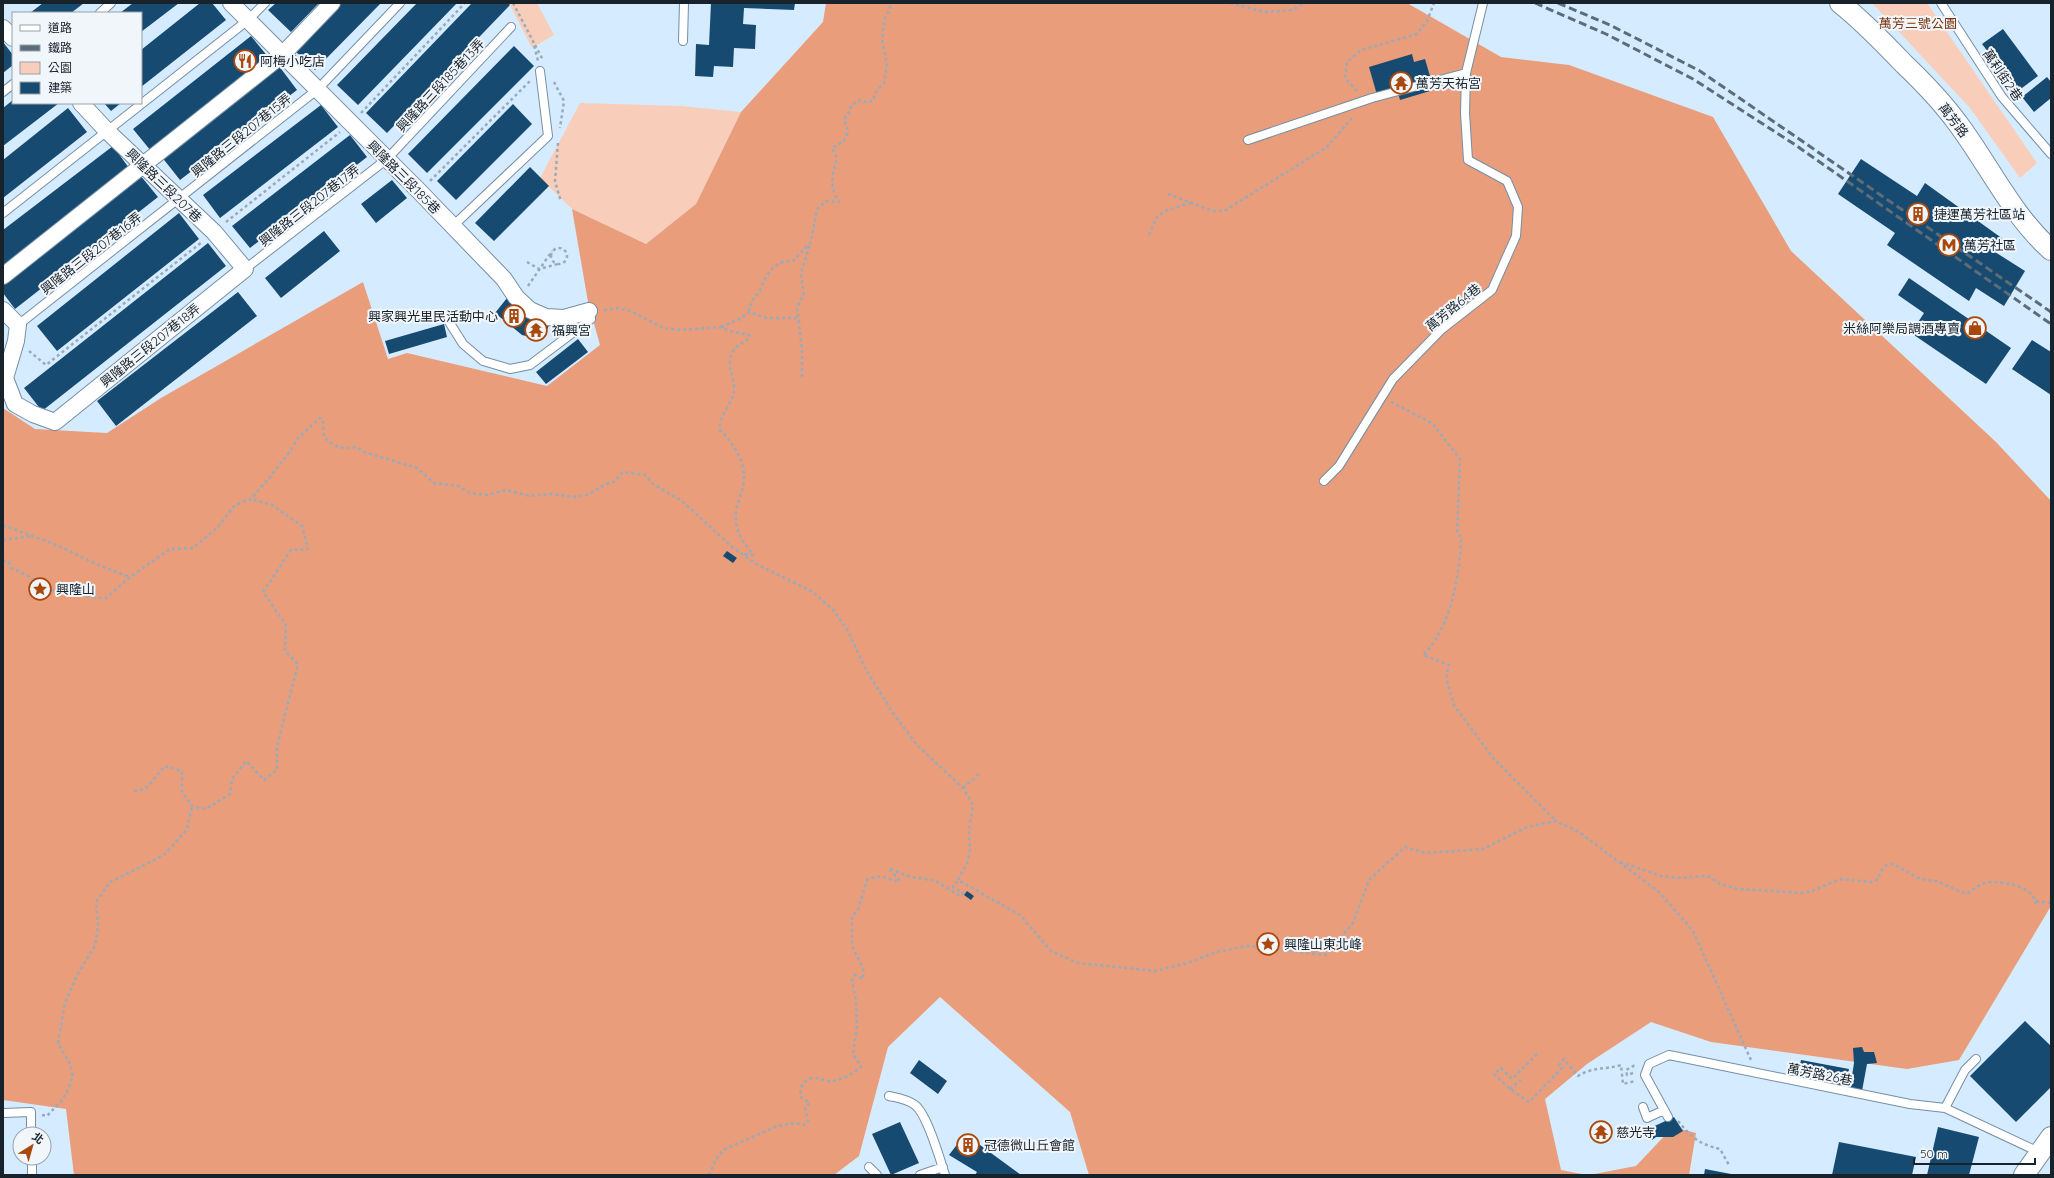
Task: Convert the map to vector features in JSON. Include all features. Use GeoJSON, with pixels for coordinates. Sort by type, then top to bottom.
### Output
{"type":"FeatureCollection","features":[{"type":"Feature","properties":{"kind":"street","name":"興隆路三段185巷"},"geometry":{"type":"LineString","coordinates":[[231,3],[453,226],[504,279],[516,297],[530,310],[546,317],[564,318],[589,311]]}},
{"type":"Feature","properties":{"kind":"street"},"geometry":{"type":"LineString","coordinates":[[3,276],[283,54],[332,3]]}},
{"type":"Feature","properties":{"kind":"street","name":"萬芳路"},"geometry":{"type":"LineString","coordinates":[[1840,3],[1880,39],[1945,107],[1973,144],[2015,210],[2027,226],[2051,250]]}},
{"type":"Feature","properties":{"kind":"street"},"geometry":{"type":"LineString","coordinates":[[3,28],[12,37]]}},
{"type":"Feature","properties":{"kind":"street","name":"興隆路三段207巷"},"geometry":{"type":"LineString","coordinates":[[82,104],[107,131],[214,232],[245,269]]}},
{"type":"Feature","properties":{"kind":"street","name":"興隆路三段207巷18弄"},"geometry":{"type":"LineString","coordinates":[[17,333],[5,378],[15,404],[33,414],[54,422],[245,269]]}},
{"type":"Feature","properties":{"kind":"street"},"geometry":{"type":"LineString","coordinates":[[3,310],[17,333]]}},
{"type":"Feature","properties":{"kind":"street"},"geometry":{"type":"LineString","coordinates":[[2024,1175],[2045,1144]]}},
{"type":"Feature","properties":{"kind":"lane"},"geometry":{"type":"LineString","coordinates":[[101,12],[111,3]]}},
{"type":"Feature","properties":{"kind":"lane"},"geometry":{"type":"LineString","coordinates":[[142,103],[248,20],[265,3]]}},
{"type":"Feature","properties":{"kind":"lane","name":"興隆路三段207巷15弄"},"geometry":{"type":"LineString","coordinates":[[179,199],[318,89],[400,3]]}},
{"type":"Feature","properties":{"kind":"lane"},"geometry":{"type":"LineString","coordinates":[[683,42],[684,3]]}},
{"type":"Feature","properties":{"kind":"lane","name":"萬芳路64巷"},"geometry":{"type":"LineString","coordinates":[[1324,481],[1339,466],[1393,379],[1442,329],[1492,290],[1516,236],[1518,207],[1507,181],[1468,160],[1465,113],[1466,73],[1483,3]]}},
{"type":"Feature","properties":{"kind":"lane","name":"萬利街2巷"},"geometry":{"type":"LineString","coordinates":[[1941,3],[2002,97],[2051,154]]}},
{"type":"Feature","properties":{"kind":"lane","name":"興隆路三段185巷13弄"},"geometry":{"type":"LineString","coordinates":[[387,159],[511,27]]}},
{"type":"Feature","properties":{"kind":"lane"},"geometry":{"type":"LineString","coordinates":[[453,226],[548,136],[540,70]]}},
{"type":"Feature","properties":{"kind":"lane"},"geometry":{"type":"LineString","coordinates":[[1248,140],[1372,98],[1466,73]]}},
{"type":"Feature","properties":{"kind":"lane"},"geometry":{"type":"LineString","coordinates":[[3,92],[12,85]]}},
{"type":"Feature","properties":{"kind":"lane"},"geometry":{"type":"LineString","coordinates":[[3,213],[141,104]]}},
{"type":"Feature","properties":{"kind":"lane","name":"興隆路三段207巷17弄"},"geometry":{"type":"LineString","coordinates":[[245,269],[387,159]]}},
{"type":"Feature","properties":{"kind":"lane","name":"興隆路三段207巷16弄"},"geometry":{"type":"LineString","coordinates":[[17,333],[179,199]]}},
{"type":"Feature","properties":{"kind":"lane"},"geometry":{"type":"LineString","coordinates":[[446,317],[463,344],[482,361],[510,369],[530,365],[591,320],[589,311]]}},
{"type":"Feature","properties":{"kind":"lane","name":"萬芳路26巷"},"geometry":{"type":"LineString","coordinates":[[1666,1113],[1645,1075],[1649,1064],[1669,1056],[1910,1104],[1945,1108],[2045,1144]]}},
{"type":"Feature","properties":{"kind":"lane"},"geometry":{"type":"LineString","coordinates":[[1945,1108],[1965,1070],[1976,1059]]}},
{"type":"Feature","properties":{"kind":"lane"},"geometry":{"type":"LineString","coordinates":[[889,1096],[906,1099],[916,1105],[924,1115],[944,1171],[920,1175]]}},
{"type":"Feature","properties":{"kind":"lane"},"geometry":{"type":"LineString","coordinates":[[1643,1107],[1647,1118],[1666,1113]]}},
{"type":"Feature","properties":{"kind":"lane"},"geometry":{"type":"LineString","coordinates":[[3,1113],[31,1112],[31,1126]]}},
{"type":"Feature","properties":{"kind":"lane"},"geometry":{"type":"LineString","coordinates":[[870,1166],[877,1175]]}},
{"type":"Feature","properties":{"kind":"path"},"geometry":{"type":"LineString","coordinates":[[17,333],[46,365],[351,124],[466,3]]}},
{"type":"Feature","properties":{"kind":"path"},"geometry":{"type":"LineString","coordinates":[[425,186],[540,70],[533,41],[513,3]]}},
{"type":"Feature","properties":{"kind":"path"},"geometry":{"type":"LineString","coordinates":[[802,377],[802,350],[797,318],[797,307],[804,295],[801,273],[811,242],[817,209],[826,201],[839,202],[832,190],[833,175],[837,158],[832,148],[844,140],[848,131],[844,119],[850,111],[851,105],[860,100],[864,102],[873,101],[875,93],[884,83],[887,65],[882,39],[885,17],[889,11],[890,3]]}},
{"type":"Feature","properties":{"kind":"path"},"geometry":{"type":"LineString","coordinates":[[1230,3],[1265,12],[1293,10],[1303,3]]}},
{"type":"Feature","properties":{"kind":"path"},"geometry":{"type":"LineString","coordinates":[[1372,98],[1354,90],[1345,78],[1347,62],[1361,50],[1417,34],[1427,21],[1434,3]]}},
{"type":"Feature","properties":{"kind":"path"},"geometry":{"type":"LineString","coordinates":[[1168,194],[1213,211],[1224,211],[1327,147],[1354,115],[1350,105]]}},
{"type":"Feature","properties":{"kind":"path"},"geometry":{"type":"LineString","coordinates":[[1149,235],[1157,217],[1165,211],[1190,203]]}},
{"type":"Feature","properties":{"kind":"path"},"geometry":{"type":"LineString","coordinates":[[750,312],[750,303],[760,291],[764,280],[774,267],[785,260],[793,261],[811,242]]}},
{"type":"Feature","properties":{"kind":"path"},"geometry":{"type":"LineString","coordinates":[[527,262],[539,269],[559,264],[566,260],[568,255],[566,250],[558,247],[552,251],[539,269]]}},
{"type":"Feature","properties":{"kind":"path"},"geometry":{"type":"LineString","coordinates":[[552,251],[552,260],[559,264]]}},
{"type":"Feature","properties":{"kind":"path"},"geometry":{"type":"LineString","coordinates":[[618,308],[631,311],[663,328],[681,330],[720,327],[740,319],[750,312]]}},
{"type":"Feature","properties":{"kind":"path"},"geometry":{"type":"LineString","coordinates":[[750,312],[767,318],[797,318]]}},
{"type":"Feature","properties":{"kind":"path"},"geometry":{"type":"LineString","coordinates":[[720,327],[729,331],[746,334],[750,338],[739,344],[732,351],[729,362],[734,388],[733,396],[719,422],[720,430],[733,444],[741,458],[744,475],[743,488],[736,508],[736,522],[741,538],[753,555],[742,554]]}},
{"type":"Feature","properties":{"kind":"path"},"geometry":{"type":"LineString","coordinates":[[1382,397],[1432,423],[1460,459],[1457,533],[1462,536],[1453,598],[1432,646],[1423,655],[1449,665],[1446,678],[1454,705],[1493,758],[1556,821],[1579,832],[1659,892],[1693,931],[1757,1074]]}},
{"type":"Feature","properties":{"kind":"path"},"geometry":{"type":"LineString","coordinates":[[3,560],[9,562],[11,568],[24,573],[36,581],[44,590],[63,590],[84,596],[106,598],[130,577],[170,549],[193,548],[217,528],[235,505],[251,499],[270,478],[298,438],[320,418],[323,420],[324,437],[332,445],[347,449],[356,447],[364,452],[417,468],[434,484],[458,486],[470,493],[487,494],[506,490],[530,496],[552,494],[573,497],[587,495],[606,484],[614,482],[623,472],[645,475],[653,484],[682,502],[731,546],[756,564],[813,592],[834,611],[848,631],[865,668],[893,713],[916,744],[963,788],[972,805],[969,830],[970,850],[967,863],[953,887],[962,893],[960,896],[936,881],[907,876],[889,868],[900,881],[888,877],[867,880],[858,910],[852,916],[852,946],[863,968],[863,979],[855,975],[852,981],[856,1001],[857,1026],[853,1054],[861,1067],[845,1078],[832,1082],[817,1078],[807,1080],[801,1085],[800,1091],[801,1097],[810,1103],[805,1108],[808,1121],[804,1124],[795,1123],[777,1126],[723,1150],[715,1161],[709,1175]]}},
{"type":"Feature","properties":{"kind":"path"},"geometry":{"type":"LineString","coordinates":[[134,791],[145,789],[166,766],[182,771],[182,792],[192,806],[206,808],[230,794],[232,779],[246,761],[264,780],[277,770],[277,746],[298,664],[285,650],[286,625],[264,592],[291,550],[308,549],[302,526],[272,505],[251,499]]}},
{"type":"Feature","properties":{"kind":"path"},"geometry":{"type":"LineString","coordinates":[[3,525],[130,577]]}},
{"type":"Feature","properties":{"kind":"path"},"geometry":{"type":"LineString","coordinates":[[3,540],[32,536]]}},
{"type":"Feature","properties":{"kind":"path"},"geometry":{"type":"LineString","coordinates":[[963,788],[979,774]]}},
{"type":"Feature","properties":{"kind":"path"},"geometry":{"type":"LineString","coordinates":[[31,1112],[47,1116],[62,1100],[68,1090],[73,1076],[70,1064],[58,1043],[65,1003],[77,975],[95,946],[98,926],[96,902],[110,882],[164,855],[187,829],[192,806]]}},
{"type":"Feature","properties":{"kind":"path"},"geometry":{"type":"LineString","coordinates":[[958,880],[1020,915],[1051,950],[1078,963],[1154,971],[1188,964],[1216,952],[1248,946],[1326,955],[1353,924],[1369,880],[1405,847],[1426,853],[1483,849],[1527,827],[1556,821]]}},
{"type":"Feature","properties":{"kind":"path"},"geometry":{"type":"LineString","coordinates":[[1616,860],[1661,876],[1678,878],[1704,876],[1710,877],[1720,884],[1738,889],[1802,893],[1810,892],[1840,879],[1873,882],[1878,879],[1881,870],[1886,865],[1893,864],[1920,879],[1936,881],[1966,894],[1986,883],[2012,884],[2024,888],[2036,903],[2051,903]]}},
{"type":"Feature","properties":{"kind":"path"},"geometry":{"type":"LineString","coordinates":[[1537,1054],[1512,1079],[1500,1068],[1494,1074],[1529,1102],[1562,1068],[1559,1065],[1564,1059],[1578,1076],[1588,1069],[1613,1068],[1621,1065],[1623,1084],[1630,1082]]}},
{"type":"Feature","properties":{"kind":"path"},"geometry":{"type":"LineString","coordinates":[[1510,1088],[1521,1080]]}},
{"type":"Feature","properties":{"kind":"path"},"geometry":{"type":"LineString","coordinates":[[1666,1113],[1674,1116],[1688,1134],[1702,1145],[1720,1149],[1728,1165]]}},
{"type":"Feature","properties":{"kind":"green space"},"geometry":{"type":"Polygon","coordinates":[[[509,3],[537,3],[554,35],[532,48],[509,3]]]}},
{"type":"Feature","properties":{"kind":"green space","name":"萬芳三號公園"},"geometry":{"type":"Polygon","coordinates":[[[1872,3],[1927,3],[2037,163],[2020,178],[1970,108],[1872,3]]]}},
{"type":"Feature","properties":{"kind":"green space"},"geometry":{"type":"Polygon","coordinates":[[[580,103],[681,106],[741,112],[696,204],[646,244],[572,209],[540,178],[580,103]]]}},
{"type":"Feature","properties":{"kind":"shaded area"},"geometry":{"type":"Polygon","coordinates":[[[826,3],[1407,3],[1501,57],[1569,65],[1713,117],[1791,251],[1996,442],[2051,501],[2051,906],[1959,1060],[1907,1069],[1711,1042],[1651,1022],[1587,1064],[1545,1099],[1561,1170],[1587,1175],[1089,1175],[1070,1112],[940,997],[888,1047],[859,1156],[834,1175],[74,1175],[66,1109],[3,1100],[3,408],[35,429],[107,433],[161,398],[363,282],[388,359],[407,353],[547,386],[600,345],[588,302],[572,209],[646,244],[696,204],[741,112],[823,22],[826,3]]]}},
{"type":"Feature","properties":{"kind":"shaded area"},"geometry":{"type":"Polygon","coordinates":[[[1673,1127],[1696,1133],[1689,1175],[1589,1175],[1636,1166],[1673,1127]]]}},
{"type":"Feature","properties":{"kind":"building"},"geometry":{"type":"Polygon","coordinates":[[[43,3],[84,3],[72,12],[31,12],[43,3]]]}},
{"type":"Feature","properties":{"kind":"building"},"geometry":{"type":"Polygon","coordinates":[[[133,3],[179,3],[142,31],[142,12],[121,12],[133,3]]]}},
{"type":"Feature","properties":{"kind":"building"},"geometry":{"type":"Polygon","coordinates":[[[200,3],[212,3],[226,20],[142,86],[142,49],[200,3]]]}},
{"type":"Feature","properties":{"kind":"building"},"geometry":{"type":"Polygon","coordinates":[[[276,3],[319,3],[291,32],[268,10],[276,3]]]}},
{"type":"Feature","properties":{"kind":"building"},"geometry":{"type":"Polygon","coordinates":[[[339,3],[381,3],[315,70],[293,49],[339,3]]]}},
{"type":"Feature","properties":{"kind":"building"},"geometry":{"type":"Polygon","coordinates":[[[417,3],[457,3],[358,105],[337,85],[417,3]]]}},
{"type":"Feature","properties":{"kind":"building"},"geometry":{"type":"Polygon","coordinates":[[[472,3],[508,3],[510,5],[387,133],[366,113],[472,3]]]}},
{"type":"Feature","properties":{"kind":"building"},"geometry":{"type":"Polygon","coordinates":[[[711,3],[795,3],[794,10],[744,8],[743,24],[756,25],[755,49],[734,48],[733,67],[714,66],[713,77],[695,76],[696,44],[709,45],[711,3]]]}},
{"type":"Feature","properties":{"kind":"building"},"geometry":{"type":"Polygon","coordinates":[[[2003,29],[2038,76],[2018,91],[1982,44],[2003,29]]]}},
{"type":"Feature","properties":{"kind":"building"},"geometry":{"type":"Polygon","coordinates":[[[251,36],[269,58],[151,151],[133,129],[251,36]]]}},
{"type":"Feature","properties":{"kind":"building"},"geometry":{"type":"Polygon","coordinates":[[[3,42],[12,54],[12,66],[3,73],[3,42]]]}},
{"type":"Feature","properties":{"kind":"building"},"geometry":{"type":"Polygon","coordinates":[[[514,46],[534,66],[427,173],[408,154],[514,46]]]}},
{"type":"Feature","properties":{"kind":"building","name":"萬芳天祐宮"},"geometry":{"type":"Polygon","coordinates":[[[1412,54],[1414,62],[1425,59],[1430,76],[1426,77],[1430,91],[1400,100],[1397,89],[1377,95],[1369,67],[1412,54]]]}},
{"type":"Feature","properties":{"kind":"building"},"geometry":{"type":"Polygon","coordinates":[[[279,66],[297,90],[180,180],[161,156],[279,66]]]}},
{"type":"Feature","properties":{"kind":"building"},"geometry":{"type":"Polygon","coordinates":[[[2047,77],[2051,82],[2051,98],[2034,112],[2022,97],[2047,77]]]}},
{"type":"Feature","properties":{"kind":"building"},"geometry":{"type":"Polygon","coordinates":[[[12,101],[12,104],[58,104],[3,146],[3,108],[12,101]]]}},
{"type":"Feature","properties":{"kind":"building"},"geometry":{"type":"Polygon","coordinates":[[[105,104],[120,104],[111,111],[105,104]]]}},
{"type":"Feature","properties":{"kind":"building"},"geometry":{"type":"Polygon","coordinates":[[[513,104],[532,124],[456,200],[437,181],[513,104]]]}},
{"type":"Feature","properties":{"kind":"building"},"geometry":{"type":"Polygon","coordinates":[[[321,105],[338,127],[220,218],[203,195],[321,105]]]}},
{"type":"Feature","properties":{"kind":"building"},"geometry":{"type":"Polygon","coordinates":[[[68,108],[87,132],[3,198],[3,160],[68,108]]]}},
{"type":"Feature","properties":{"kind":"building"},"geometry":{"type":"Polygon","coordinates":[[[350,135],[367,157],[250,248],[232,226],[350,135]]]}},
{"type":"Feature","properties":{"kind":"building"},"geometry":{"type":"Polygon","coordinates":[[[113,146],[129,168],[3,266],[3,230],[113,146]]]}},
{"type":"Feature","properties":{"kind":"building","name":"捷運萬芳社區站"},"geometry":{"type":"Polygon","coordinates":[[[1861,159],[1917,196],[1925,183],[2003,239],[1995,252],[2025,271],[2004,306],[1976,288],[1969,301],[1887,245],[1895,233],[1838,194],[1861,159]]]}},
{"type":"Feature","properties":{"kind":"building"},"geometry":{"type":"Polygon","coordinates":[[[530,167],[549,186],[494,241],[475,223],[530,167]]]}},
{"type":"Feature","properties":{"kind":"building"},"geometry":{"type":"Polygon","coordinates":[[[140,175],[158,197],[15,309],[3,293],[3,283],[140,175]]]}},
{"type":"Feature","properties":{"kind":"building"},"geometry":{"type":"Polygon","coordinates":[[[392,180],[407,198],[376,223],[361,204],[392,180]]]}},
{"type":"Feature","properties":{"kind":"building"},"geometry":{"type":"Polygon","coordinates":[[[179,213],[199,239],[57,351],[37,326],[179,213]]]}},
{"type":"Feature","properties":{"kind":"building"},"geometry":{"type":"Polygon","coordinates":[[[324,231],[340,251],[281,298],[265,278],[324,231]]]}},
{"type":"Feature","properties":{"kind":"building"},"geometry":{"type":"Polygon","coordinates":[[[208,243],[226,266],[42,411],[24,388],[208,243]]]}},
{"type":"Feature","properties":{"kind":"building"},"geometry":{"type":"Polygon","coordinates":[[[1909,278],[2011,348],[1986,384],[1911,333],[1924,313],[1898,295],[1909,278]]]}},
{"type":"Feature","properties":{"kind":"building"},"geometry":{"type":"Polygon","coordinates":[[[238,292],[257,316],[116,426],[97,401],[238,292]]]}},
{"type":"Feature","properties":{"kind":"building"},"geometry":{"type":"Polygon","coordinates":[[[507,298],[519,308],[554,315],[542,340],[522,335],[495,313],[507,298]]]}},
{"type":"Feature","properties":{"kind":"building"},"geometry":{"type":"Polygon","coordinates":[[[444,324],[447,337],[389,354],[385,341],[444,324]]]}},
{"type":"Feature","properties":{"kind":"building"},"geometry":{"type":"Polygon","coordinates":[[[578,339],[588,352],[546,384],[536,372],[578,339]]]}},
{"type":"Feature","properties":{"kind":"building"},"geometry":{"type":"Polygon","coordinates":[[[2032,340],[2051,352],[2051,395],[2012,369],[2032,340]]]}},
{"type":"Feature","properties":{"kind":"building"},"geometry":{"type":"Polygon","coordinates":[[[727,551],[737,558],[733,563],[723,556],[727,551]]]}},
{"type":"Feature","properties":{"kind":"building"},"geometry":{"type":"Polygon","coordinates":[[[967,891],[974,896],[971,900],[964,895],[967,891]]]}},
{"type":"Feature","properties":{"kind":"building"},"geometry":{"type":"Polygon","coordinates":[[[2025,1021],[2051,1046],[2051,1087],[2016,1122],[1970,1076],[2025,1021]]]}},
{"type":"Feature","properties":{"kind":"building"},"geometry":{"type":"Polygon","coordinates":[[[1862,1047],[1864,1052],[1874,1052],[1877,1063],[1867,1064],[1862,1091],[1850,1089],[1854,1063],[1853,1048],[1862,1047]]]}},
{"type":"Feature","properties":{"kind":"building"},"geometry":{"type":"Polygon","coordinates":[[[919,1060],[947,1081],[938,1094],[910,1073],[919,1060]]]}},
{"type":"Feature","properties":{"kind":"building"},"geometry":{"type":"Polygon","coordinates":[[[1801,1060],[1849,1069],[1845,1089],[1797,1079],[1801,1060]]]}},
{"type":"Feature","properties":{"kind":"building"},"geometry":{"type":"Polygon","coordinates":[[[1674,1117],[1683,1131],[1673,1137],[1656,1137],[1652,1140],[1646,1130],[1674,1117]]]}},
{"type":"Feature","properties":{"kind":"building"},"geometry":{"type":"Polygon","coordinates":[[[900,1122],[919,1163],[891,1175],[872,1134],[900,1122]]]}},
{"type":"Feature","properties":{"kind":"building"},"geometry":{"type":"Polygon","coordinates":[[[1938,1127],[1979,1137],[1969,1175],[1927,1175],[1938,1127]]]}},
{"type":"Feature","properties":{"kind":"building","name":"冠德微山丘會館"},"geometry":{"type":"Polygon","coordinates":[[[965,1134],[1021,1175],[975,1175],[977,1172],[949,1155],[965,1134]]]}},
{"type":"Feature","properties":{"kind":"building"},"geometry":{"type":"Polygon","coordinates":[[[1839,1142],[1916,1157],[1912,1175],[1832,1175],[1839,1142]]]}},
{"type":"Feature","properties":{"kind":"building"},"geometry":{"type":"Polygon","coordinates":[[[1705,1169],[1731,1174],[1704,1175],[1705,1169]]]}},
{"type":"Feature","properties":{"kind":"railway"},"geometry":{"type":"LineString","coordinates":[[1535,3],[1606,34],[1693,79],[1794,144],[2051,324]]}},
{"type":"Feature","properties":{"kind":"railway"},"geometry":{"type":"LineString","coordinates":[[1558,3],[1610,25],[1700,71],[2051,312]]}},
{"type":"Feature","properties":{"kind":"place","name":"阿梅小吃店"},"geometry":{"type":"Point","coordinates":[245,61]}},
{"type":"Feature","properties":{"kind":"place","name":"萬芳天祐宮"},"geometry":{"type":"Point","coordinates":[1401,83]}},
{"type":"Feature","properties":{"kind":"place","name":"捷運萬芳社區站"},"geometry":{"type":"Point","coordinates":[1918,214]}},
{"type":"Feature","properties":{"kind":"place","name":"萬芳社區"},"geometry":{"type":"Point","coordinates":[1949,245]}},
{"type":"Feature","properties":{"kind":"place","name":"興家興光里民活動中心"},"geometry":{"type":"Point","coordinates":[514,316]}},
{"type":"Feature","properties":{"kind":"place","name":"米絲阿樂局調酒專賣"},"geometry":{"type":"Point","coordinates":[1975,328]}},
{"type":"Feature","properties":{"kind":"place","name":"福興宮"},"geometry":{"type":"Point","coordinates":[536,330]}},
{"type":"Feature","properties":{"kind":"place","name":"興隆山"},"geometry":{"type":"Point","coordinates":[40,589]}},
{"type":"Feature","properties":{"kind":"place","name":"興隆山東北峰"},"geometry":{"type":"Point","coordinates":[1268,944]}},
{"type":"Feature","properties":{"kind":"place","name":"慈光寺"},"geometry":{"type":"Point","coordinates":[1601,1132]}},
{"type":"Feature","properties":{"kind":"place","name":"冠德微山丘會館"},"geometry":{"type":"Point","coordinates":[968,1145]}}]}
